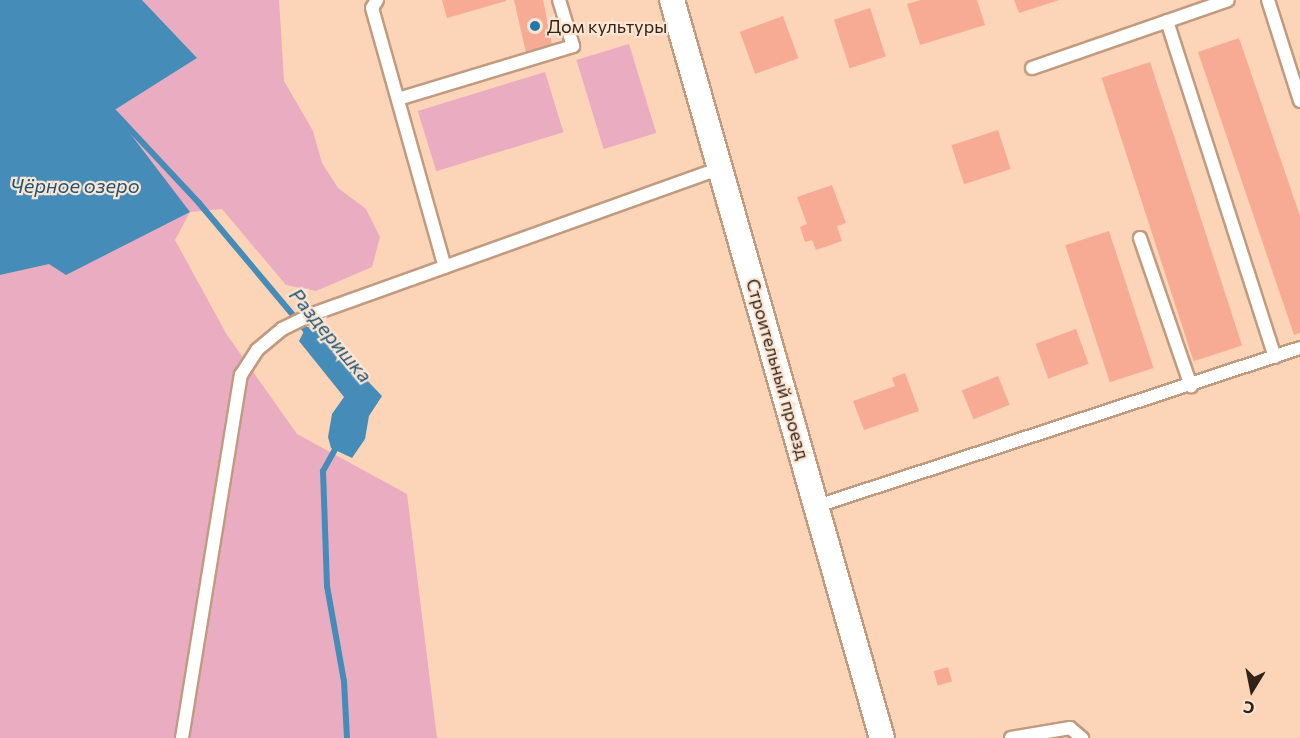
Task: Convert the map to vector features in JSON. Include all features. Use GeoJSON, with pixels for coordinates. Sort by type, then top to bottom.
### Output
{"type":"FeatureCollection","features":[{"type":"Feature","properties":{"kind":"street","name":"Строительный проезд"},"geometry":{"type":"LineString","coordinates":[[672,0],[818,506],[882,738]]}},
{"type":"Feature","properties":{"kind":"lane"},"geometry":{"type":"LineString","coordinates":[[377,0],[372,8],[446,267]]}},
{"type":"Feature","properties":{"kind":"lane"},"geometry":{"type":"LineString","coordinates":[[398,99],[573,46],[559,0]]}},
{"type":"Feature","properties":{"kind":"lane"},"geometry":{"type":"LineString","coordinates":[[1032,68],[1228,0]]}},
{"type":"Feature","properties":{"kind":"lane"},"geometry":{"type":"LineString","coordinates":[[1268,0],[1300,101]]}},
{"type":"Feature","properties":{"kind":"lane"},"geometry":{"type":"LineString","coordinates":[[1167,21],[1275,357]]}},
{"type":"Feature","properties":{"kind":"lane"},"geometry":{"type":"LineString","coordinates":[[182,738],[241,375],[258,350],[282,329],[313,314],[721,168]]}},
{"type":"Feature","properties":{"kind":"lane"},"geometry":{"type":"LineString","coordinates":[[1140,238],[1191,386]]}},
{"type":"Feature","properties":{"kind":"lane"},"geometry":{"type":"LineString","coordinates":[[818,506],[1191,386],[1300,348]]}},
{"type":"Feature","properties":{"kind":"lane"},"geometry":{"type":"LineString","coordinates":[[1011,738],[1070,728],[1082,738]]}},
{"type":"Feature","properties":{"kind":"shaded area"},"geometry":{"type":"Polygon","coordinates":[[[142,0],[279,0],[284,81],[313,131],[322,163],[338,188],[366,209],[380,237],[372,267],[316,291],[286,285],[222,209],[190,212],[175,240],[227,335],[297,434],[407,494],[437,738],[0,738],[0,275],[49,263],[113,111],[197,58],[142,0]]]}},
{"type":"Feature","properties":{"kind":"shaded area"},"geometry":{"type":"Polygon","coordinates":[[[629,44],[656,133],[604,149],[576,60],[629,44]]]}},
{"type":"Feature","properties":{"kind":"shaded area"},"geometry":{"type":"Polygon","coordinates":[[[545,72],[563,132],[436,171],[418,111],[545,72]]]}},
{"type":"Feature","properties":{"kind":"water","name":"Чёрное озеро"},"geometry":{"type":"Polygon","coordinates":[[[0,0],[142,0],[197,58],[113,111],[190,212],[66,275],[49,264],[0,275],[0,0]]]}},
{"type":"Feature","properties":{"kind":"water"},"geometry":{"type":"Polygon","coordinates":[[[306,327],[317,328],[382,396],[369,416],[365,439],[352,458],[331,448],[328,437],[332,414],[344,397],[299,341],[306,327]]]}},
{"type":"Feature","properties":{"kind":"building","name":"Дом культуры"},"geometry":{"type":"Polygon","coordinates":[[[442,0],[506,0],[506,1],[447,18],[442,0]]]}},
{"type":"Feature","properties":{"kind":"building","name":"Дом культуры"},"geometry":{"type":"Polygon","coordinates":[[[514,0],[543,0],[552,45],[526,53],[514,0]]]}},
{"type":"Feature","properties":{"kind":"building"},"geometry":{"type":"Polygon","coordinates":[[[921,0],[977,0],[985,25],[920,45],[907,4],[921,0]]]}},
{"type":"Feature","properties":{"kind":"building"},"geometry":{"type":"Polygon","coordinates":[[[1014,0],[1059,0],[1019,13],[1014,0]]]}},
{"type":"Feature","properties":{"kind":"building"},"geometry":{"type":"Polygon","coordinates":[[[870,8],[886,57],[850,68],[834,20],[870,8]]]}},
{"type":"Feature","properties":{"kind":"building"},"geometry":{"type":"Polygon","coordinates":[[[783,16],[798,58],[755,74],[740,32],[783,16]]]}},
{"type":"Feature","properties":{"kind":"building"},"geometry":{"type":"Polygon","coordinates":[[[1239,38],[1300,216],[1300,333],[1294,335],[1198,52],[1239,38]]]}},
{"type":"Feature","properties":{"kind":"building"},"geometry":{"type":"Polygon","coordinates":[[[1150,62],[1242,345],[1194,361],[1101,78],[1150,62]]]}},
{"type":"Feature","properties":{"kind":"building"},"geometry":{"type":"Polygon","coordinates":[[[998,130],[1011,169],[964,184],[951,145],[998,130]]]}},
{"type":"Feature","properties":{"kind":"building"},"geometry":{"type":"Polygon","coordinates":[[[832,185],[846,223],[837,226],[842,241],[816,250],[812,240],[805,242],[800,227],[807,224],[797,197],[832,185]]]}},
{"type":"Feature","properties":{"kind":"building"},"geometry":{"type":"Polygon","coordinates":[[[1109,231],[1153,368],[1110,382],[1065,245],[1109,231]]]}},
{"type":"Feature","properties":{"kind":"building"},"geometry":{"type":"Polygon","coordinates":[[[1076,329],[1089,364],[1048,378],[1036,344],[1076,329]]]}},
{"type":"Feature","properties":{"kind":"building"},"geometry":{"type":"Polygon","coordinates":[[[905,373],[919,411],[864,430],[853,401],[895,386],[892,378],[905,373]]]}},
{"type":"Feature","properties":{"kind":"building"},"geometry":{"type":"Polygon","coordinates":[[[998,376],[1010,405],[973,419],[962,391],[998,376]]]}},
{"type":"Feature","properties":{"kind":"building"},"geometry":{"type":"Polygon","coordinates":[[[948,667],[952,681],[938,686],[934,671],[948,667]]]}},
{"type":"Feature","properties":{"kind":"waterway","name":"Раздеришка"},"geometry":{"type":"LineString","coordinates":[[113,111],[199,203],[309,334]]}},
{"type":"Feature","properties":{"kind":"waterway","name":"Раздеришка"},"geometry":{"type":"LineString","coordinates":[[338,444],[323,471],[327,586],[344,681],[347,738]]}},
{"type":"Feature","properties":{"kind":"place","name":"Дом культуры"},"geometry":{"type":"Point","coordinates":[535,26]}}]}
